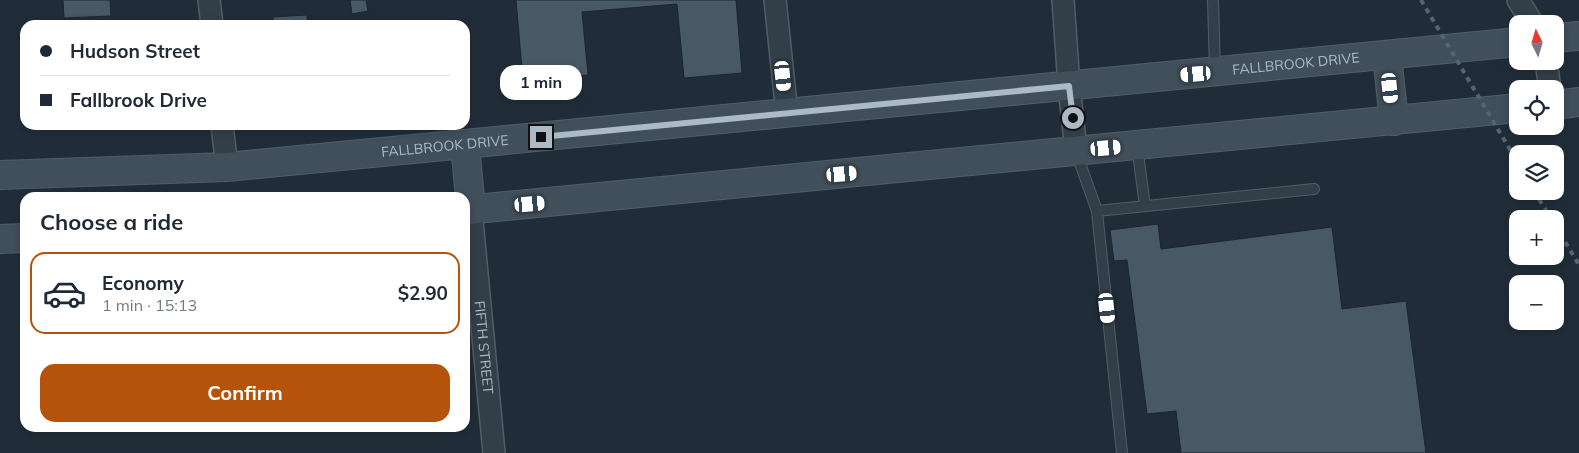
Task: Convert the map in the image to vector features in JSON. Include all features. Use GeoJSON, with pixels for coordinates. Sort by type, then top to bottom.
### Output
{"type":"FeatureCollection","features":[{"type":"Feature","properties":{"kind":"main road"},"geometry":{"type":"LineString","coordinates":[[1564,37],[1579,36]]}},
{"type":"Feature","properties":{"kind":"main road","name":"FALLBROOK DRIVE"},"geometry":{"type":"LineString","coordinates":[[0,176],[227,167],[1509,43]]}},
{"type":"Feature","properties":{"kind":"main road"},"geometry":{"type":"LineString","coordinates":[[1387,55],[1394,121]]}},
{"type":"Feature","properties":{"kind":"main road"},"geometry":{"type":"LineString","coordinates":[[1564,103],[1579,102]]}},
{"type":"Feature","properties":{"kind":"main road"},"geometry":{"type":"LineString","coordinates":[[470,210],[1509,109]]}},
{"type":"Feature","properties":{"kind":"main road"},"geometry":{"type":"LineString","coordinates":[[465,144],[467,192]]}},
{"type":"Feature","properties":{"kind":"main road"},"geometry":{"type":"LineString","coordinates":[[0,239],[20,238]]}},
{"type":"Feature","properties":{"kind":"street"},"geometry":{"type":"LineString","coordinates":[[209,0],[211,20]]}},
{"type":"Feature","properties":{"kind":"street"},"geometry":{"type":"LineString","coordinates":[[775,0],[787,114]]}},
{"type":"Feature","properties":{"kind":"street"},"geometry":{"type":"LineString","coordinates":[[1062,0],[1076,151]]}},
{"type":"Feature","properties":{"kind":"street"},"geometry":{"type":"LineString","coordinates":[[1518,0],[1527,15]]}},
{"type":"Feature","properties":{"kind":"street"},"geometry":{"type":"LineString","coordinates":[[223,130],[227,167]]}},
{"type":"Feature","properties":{"kind":"street","name":"FIFTH STREET"},"geometry":{"type":"LineString","coordinates":[[470,229],[494,453]]}},
{"type":"Feature","properties":{"kind":"lane"},"geometry":{"type":"LineString","coordinates":[[1213,0],[1214,72]]}},
{"type":"Feature","properties":{"kind":"lane"},"geometry":{"type":"LineString","coordinates":[[1137,145],[1145,206]]}},
{"type":"Feature","properties":{"kind":"lane"},"geometry":{"type":"LineString","coordinates":[[1076,151],[1098,211],[1122,453]]}},
{"type":"Feature","properties":{"kind":"lane"},"geometry":{"type":"LineString","coordinates":[[1098,211],[1314,189]]}},
{"type":"Feature","properties":{"kind":"building"},"geometry":{"type":"Polygon","coordinates":[[[63,0],[110,0],[111,16],[64,18],[63,0]]]}},
{"type":"Feature","properties":{"kind":"building"},"geometry":{"type":"Polygon","coordinates":[[[350,0],[366,0],[368,11],[352,14],[350,0]]]}},
{"type":"Feature","properties":{"kind":"building"},"geometry":{"type":"Polygon","coordinates":[[[516,0],[736,0],[742,73],[684,78],[677,4],[582,12],[588,75],[523,81],[516,0]]]}},
{"type":"Feature","properties":{"kind":"building"},"geometry":{"type":"Polygon","coordinates":[[[307,15],[307,20],[273,20],[273,17],[307,15]]]}},
{"type":"Feature","properties":{"kind":"building"},"geometry":{"type":"Polygon","coordinates":[[[1158,224],[1161,249],[1332,227],[1342,309],[1406,301],[1426,453],[1181,453],[1176,411],[1147,414],[1127,260],[1114,261],[1110,230],[1158,224]]]}},
{"type":"Feature","properties":{"kind":"railway"},"geometry":{"type":"LineString","coordinates":[[1421,0],[1509,148]]}},
{"type":"Feature","properties":{"kind":"railway"},"geometry":{"type":"LineString","coordinates":[[1539,200],[1546,210]]}},
{"type":"Feature","properties":{"kind":"railway"},"geometry":{"type":"LineString","coordinates":[[1564,240],[1579,265]]}},
{"type":"Feature","properties":{"kind":"route"},"geometry":{"type":"LineString","coordinates":[[541,137],[1069,86],[1073,118]]}}]}
